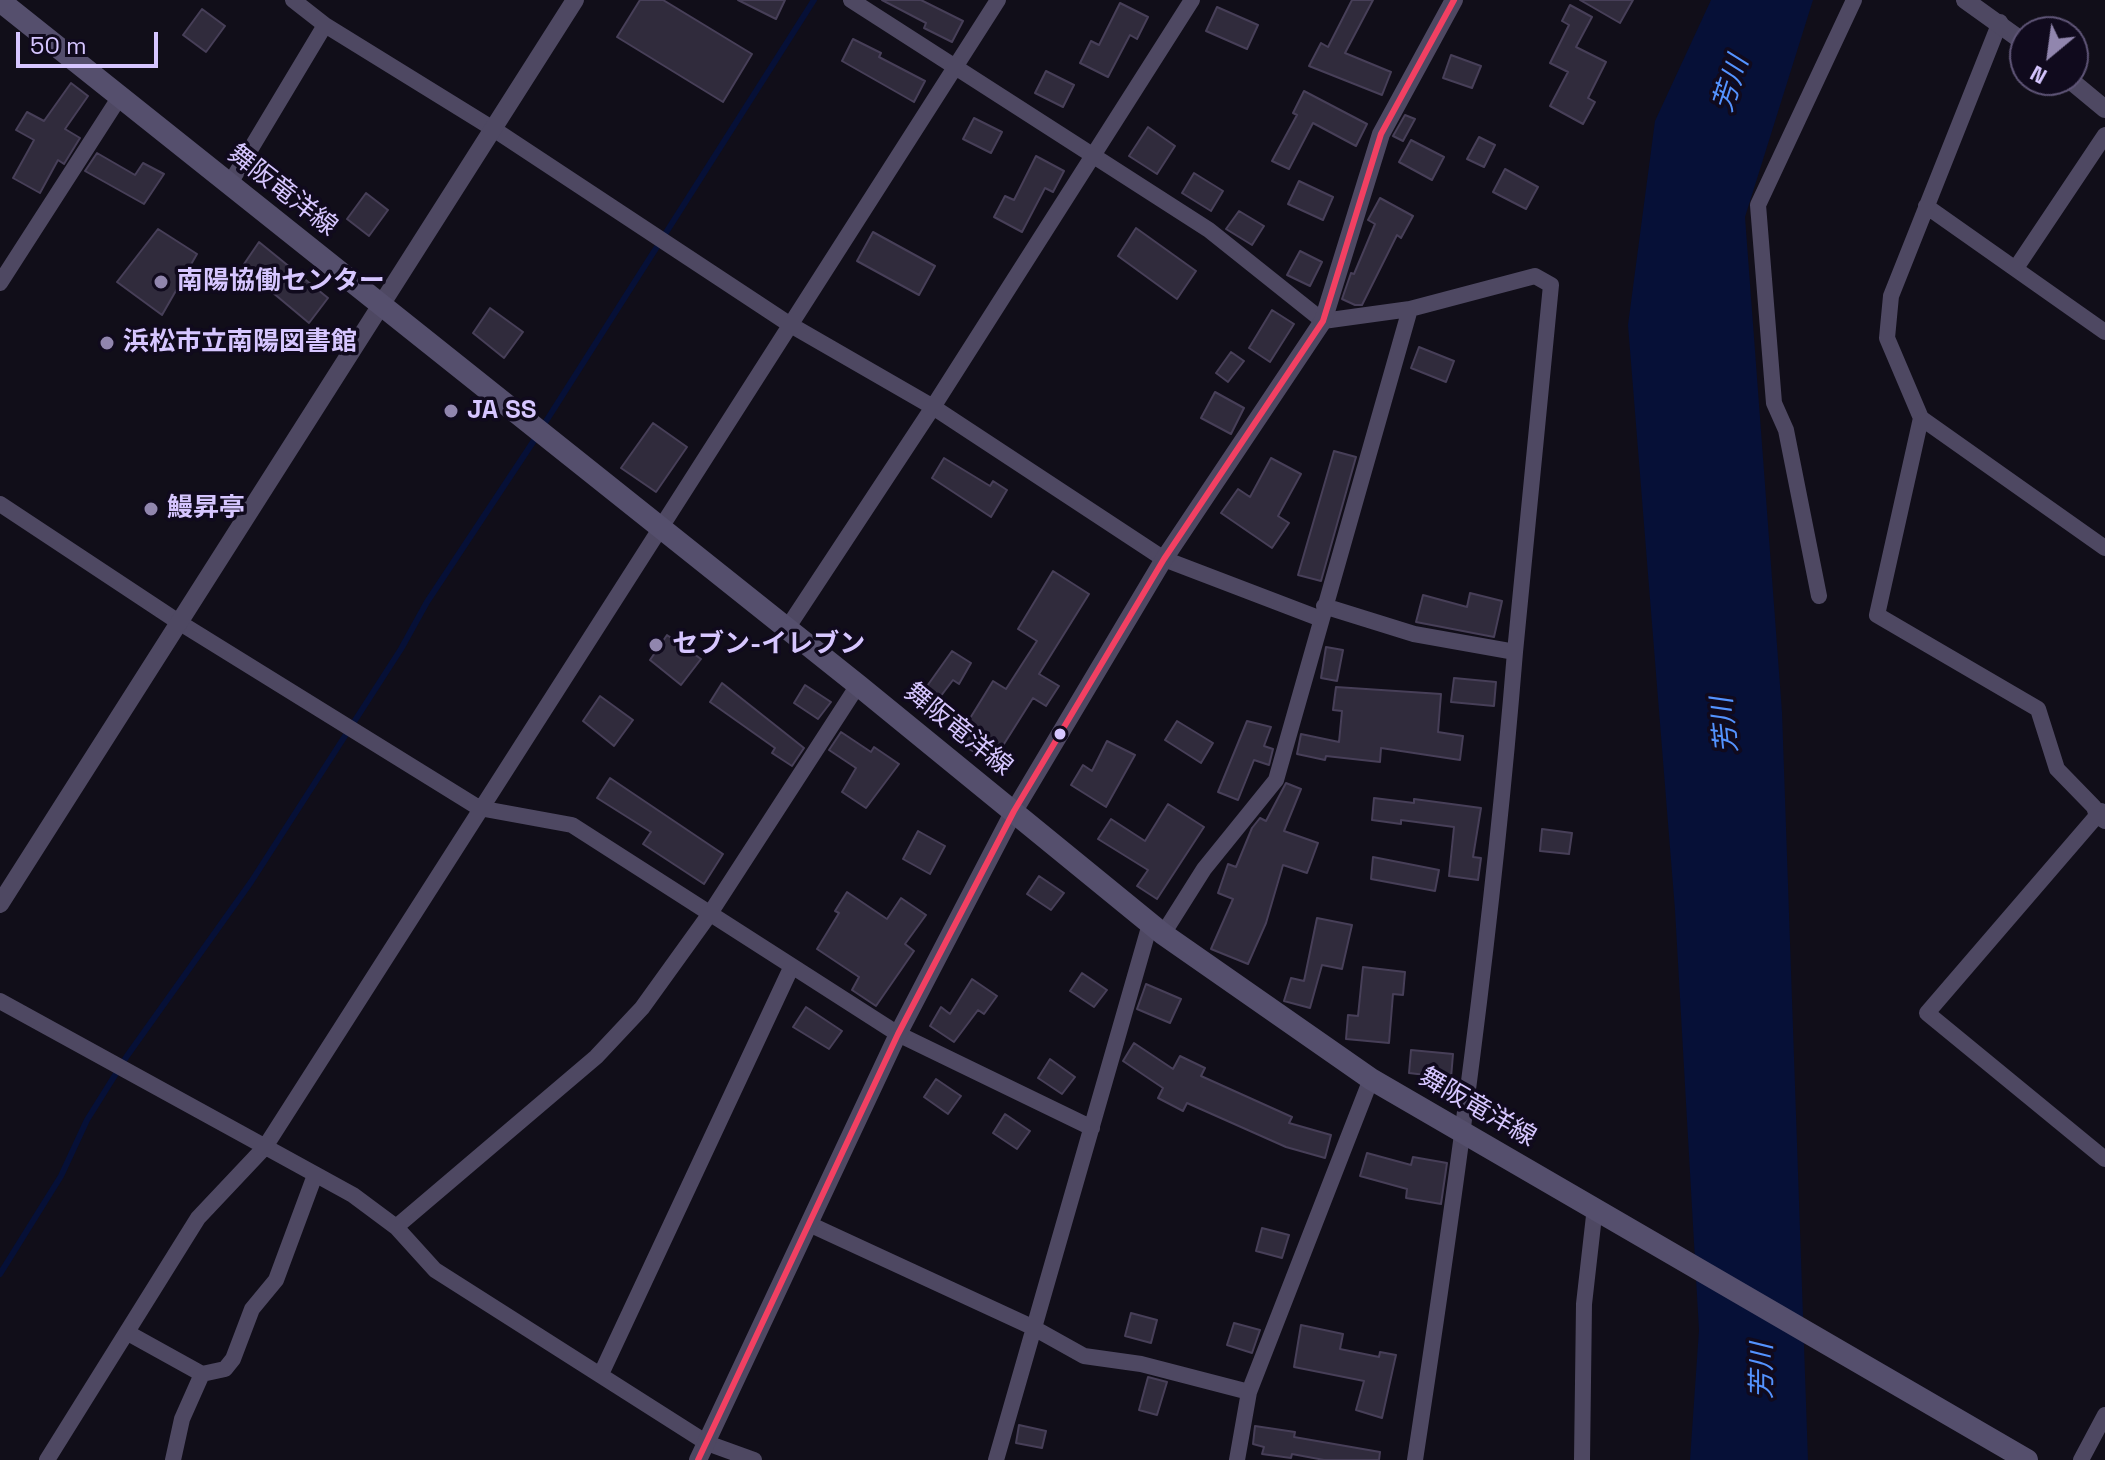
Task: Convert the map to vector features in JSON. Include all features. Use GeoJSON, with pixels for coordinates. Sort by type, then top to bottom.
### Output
{"type":"FeatureCollection","features":[{"type":"Feature","properties":{"kind":"main road","name":"舞阪竜洋線"},"geometry":{"type":"LineString","coordinates":[[0,1],[858,685],[1156,929],[1371,1079],[2027,1460]]}},
{"type":"Feature","properties":{"kind":"street"},"geometry":{"type":"LineString","coordinates":[[293,0],[325,25],[495,130],[789,324],[933,407],[1164,559],[1323,613],[1414,634],[1515,652]]}},
{"type":"Feature","properties":{"kind":"street"},"geometry":{"type":"LineString","coordinates":[[0,904],[177,621],[495,130],[575,0]]}},
{"type":"Feature","properties":{"kind":"street"},"geometry":{"type":"LineString","coordinates":[[851,0],[1209,230],[1323,321],[1410,309],[1535,276],[1551,285],[1499,849],[1465,1134],[1415,1460]]}},
{"type":"Feature","properties":{"kind":"street"},"geometry":{"type":"LineString","coordinates":[[47,1460],[198,1218],[265,1147],[998,0]]}},
{"type":"Feature","properties":{"kind":"street"},"geometry":{"type":"LineString","coordinates":[[786,630],[933,407],[1192,0]]}},
{"type":"Feature","properties":{"kind":"street"},"geometry":{"type":"LineString","coordinates":[[703,1452],[898,1034],[1014,811],[1164,559],[1323,321],[1381,134],[1454,0]]}},
{"type":"Feature","properties":{"kind":"street"},"geometry":{"type":"LineString","coordinates":[[1819,596],[1786,430],[1774,403],[1758,205],[1854,0]]}},
{"type":"Feature","properties":{"kind":"street"},"geometry":{"type":"LineString","coordinates":[[1965,0],[2009,30]]}},
{"type":"Feature","properties":{"kind":"street"},"geometry":{"type":"LineString","coordinates":[[2000,22],[1891,296],[1887,338],[1921,418],[2105,548]]}},
{"type":"Feature","properties":{"kind":"street"},"geometry":{"type":"LineString","coordinates":[[229,185],[325,25]]}},
{"type":"Feature","properties":{"kind":"street"},"geometry":{"type":"LineString","coordinates":[[2089,96],[2105,109]]}},
{"type":"Feature","properties":{"kind":"street"},"geometry":{"type":"LineString","coordinates":[[0,283],[119,98]]}},
{"type":"Feature","properties":{"kind":"street"},"geometry":{"type":"LineString","coordinates":[[2016,268],[2105,135]]}},
{"type":"Feature","properties":{"kind":"street"},"geometry":{"type":"LineString","coordinates":[[1926,206],[2105,332]]}},
{"type":"Feature","properties":{"kind":"street"},"geometry":{"type":"LineString","coordinates":[[996,1460],[1032,1327],[1156,929],[1276,780],[1410,309]]}},
{"type":"Feature","properties":{"kind":"street"},"geometry":{"type":"LineString","coordinates":[[1921,418],[1877,615],[2038,709],[2057,769],[2102,815],[1927,1013],[2105,1159]]}},
{"type":"Feature","properties":{"kind":"street"},"geometry":{"type":"LineString","coordinates":[[0,504],[177,621],[479,808],[572,825],[898,1034],[1092,1128]]}},
{"type":"Feature","properties":{"kind":"street"},"geometry":{"type":"LineString","coordinates":[[396,1227],[596,1057],[642,1008],[709,915],[858,685]]}},
{"type":"Feature","properties":{"kind":"street"},"geometry":{"type":"LineString","coordinates":[[601,1374],[791,968]]}},
{"type":"Feature","properties":{"kind":"street"},"geometry":{"type":"LineString","coordinates":[[0,1001],[353,1195],[396,1227],[435,1270],[601,1374],[703,1452],[754,1460]]}},
{"type":"Feature","properties":{"kind":"street"},"geometry":{"type":"LineString","coordinates":[[1237,1460],[1249,1392],[1371,1079]]}},
{"type":"Feature","properties":{"kind":"street"},"geometry":{"type":"LineString","coordinates":[[128,1333],[202,1374],[225,1369],[233,1359],[252,1309],[276,1280],[315,1175]]}},
{"type":"Feature","properties":{"kind":"street"},"geometry":{"type":"LineString","coordinates":[[1582,1460],[1584,1304],[1595,1207]]}},
{"type":"Feature","properties":{"kind":"street"},"geometry":{"type":"LineString","coordinates":[[809,1224],[1032,1327],[1084,1356],[1141,1364],[1249,1392]]}},
{"type":"Feature","properties":{"kind":"street"},"geometry":{"type":"LineString","coordinates":[[173,1460],[182,1419],[202,1374]]}},
{"type":"Feature","properties":{"kind":"street"},"geometry":{"type":"LineString","coordinates":[[2081,1460],[2105,1415]]}},
{"type":"Feature","properties":{"kind":"water","name":"芳川"},"geometry":{"type":"Polygon","coordinates":[[[1711,0],[1813,0],[1745,217],[1782,712],[1808,1460],[1690,1460],[1699,1330],[1675,910],[1628,325],[1655,121],[1711,0]]]}},
{"type":"Feature","properties":{"kind":"building"},"geometry":{"type":"Polygon","coordinates":[[[640,0],[663,0],[752,54],[723,102],[617,37],[640,0]]]}},
{"type":"Feature","properties":{"kind":"building"},"geometry":{"type":"Polygon","coordinates":[[[738,0],[785,0],[776,19],[738,0]]]}},
{"type":"Feature","properties":{"kind":"building"},"geometry":{"type":"Polygon","coordinates":[[[882,0],[921,0],[963,21],[952,42],[924,28],[926,23],[882,0]]]}},
{"type":"Feature","properties":{"kind":"building"},"geometry":{"type":"Polygon","coordinates":[[[1352,0],[1373,0],[1345,53],[1391,72],[1382,95],[1309,66],[1321,43],[1328,47],[1352,0]]]}},
{"type":"Feature","properties":{"kind":"building"},"geometry":{"type":"Polygon","coordinates":[[[1580,0],[1633,0],[1620,23],[1580,0]]]}},
{"type":"Feature","properties":{"kind":"building"},"geometry":{"type":"Polygon","coordinates":[[[1120,3],[1148,17],[1137,39],[1130,35],[1108,77],[1080,63],[1091,41],[1099,45],[1120,3]]]}},
{"type":"Feature","properties":{"kind":"building"},"geometry":{"type":"Polygon","coordinates":[[[1570,5],[1592,17],[1576,47],[1606,62],[1588,98],[1595,102],[1583,124],[1550,106],[1568,72],[1550,63],[1569,25],[1562,21],[1570,5]]]}},
{"type":"Feature","properties":{"kind":"building"},"geometry":{"type":"Polygon","coordinates":[[[1217,7],[1258,25],[1247,49],[1206,31],[1217,7]]]}},
{"type":"Feature","properties":{"kind":"building"},"geometry":{"type":"Polygon","coordinates":[[[202,9],[225,26],[206,52],[183,35],[202,9]]]}},
{"type":"Feature","properties":{"kind":"building"},"geometry":{"type":"Polygon","coordinates":[[[853,39],[881,53],[879,57],[925,81],[914,102],[842,61],[853,39]]]}},
{"type":"Feature","properties":{"kind":"building"},"geometry":{"type":"Polygon","coordinates":[[[1451,55],[1481,66],[1472,88],[1443,78],[1451,55]]]}},
{"type":"Feature","properties":{"kind":"building"},"geometry":{"type":"Polygon","coordinates":[[[1046,71],[1074,85],[1063,107],[1035,93],[1046,71]]]}},
{"type":"Feature","properties":{"kind":"building"},"geometry":{"type":"Polygon","coordinates":[[[71,83],[88,96],[65,129],[80,138],[64,164],[58,160],[40,193],[13,178],[34,140],[16,130],[27,112],[44,121],[71,83]]]}},
{"type":"Feature","properties":{"kind":"building"},"geometry":{"type":"Polygon","coordinates":[[[1304,91],[1367,124],[1356,146],[1313,123],[1289,169],[1272,161],[1297,115],[1293,113],[1304,91]]]}},
{"type":"Feature","properties":{"kind":"building"},"geometry":{"type":"Polygon","coordinates":[[[1405,115],[1415,119],[1403,141],[1393,136],[1405,115]]]}},
{"type":"Feature","properties":{"kind":"building"},"geometry":{"type":"Polygon","coordinates":[[[974,118],[1002,132],[991,153],[963,139],[974,118]]]}},
{"type":"Feature","properties":{"kind":"building"},"geometry":{"type":"Polygon","coordinates":[[[1148,127],[1175,146],[1157,174],[1129,156],[1148,127]]]}},
{"type":"Feature","properties":{"kind":"building"},"geometry":{"type":"Polygon","coordinates":[[[1479,137],[1495,145],[1484,167],[1467,159],[1479,137]]]}},
{"type":"Feature","properties":{"kind":"building"},"geometry":{"type":"Polygon","coordinates":[[[1411,140],[1444,157],[1432,180],[1399,162],[1411,140]]]}},
{"type":"Feature","properties":{"kind":"building"},"geometry":{"type":"Polygon","coordinates":[[[97,153],[135,175],[143,163],[164,174],[144,204],[85,171],[97,153]]]}},
{"type":"Feature","properties":{"kind":"building"},"geometry":{"type":"Polygon","coordinates":[[[1036,156],[1064,171],[1053,192],[1045,188],[1022,232],[994,217],[1005,196],[1014,200],[1036,156]]]}},
{"type":"Feature","properties":{"kind":"building"},"geometry":{"type":"Polygon","coordinates":[[[1505,169],[1538,187],[1526,209],[1493,192],[1505,169]]]}},
{"type":"Feature","properties":{"kind":"building"},"geometry":{"type":"Polygon","coordinates":[[[1194,173],[1223,191],[1211,211],[1182,193],[1194,173]]]}},
{"type":"Feature","properties":{"kind":"building"},"geometry":{"type":"Polygon","coordinates":[[[1299,181],[1333,197],[1323,220],[1288,204],[1299,181]]]}},
{"type":"Feature","properties":{"kind":"building"},"geometry":{"type":"Polygon","coordinates":[[[366,193],[388,210],[369,236],[347,219],[366,193]]]}},
{"type":"Feature","properties":{"kind":"building"},"geometry":{"type":"Polygon","coordinates":[[[1380,198],[1413,216],[1401,238],[1397,235],[1362,305],[1355,305],[1342,299],[1375,224],[1368,220],[1380,198]]]}},
{"type":"Feature","properties":{"kind":"building"},"geometry":{"type":"Polygon","coordinates":[[[1239,211],[1264,226],[1252,245],[1226,229],[1239,211]]]}},
{"type":"Feature","properties":{"kind":"building"},"geometry":{"type":"Polygon","coordinates":[[[1136,228],[1196,271],[1177,299],[1118,256],[1136,228]]]}},
{"type":"Feature","properties":{"kind":"building"},"geometry":{"type":"Polygon","coordinates":[[[158,229],[197,254],[162,315],[117,282],[158,229]]]}},
{"type":"Feature","properties":{"kind":"building"},"geometry":{"type":"Polygon","coordinates":[[[873,232],[935,266],[919,295],[857,261],[873,232]]]}},
{"type":"Feature","properties":{"kind":"building"},"geometry":{"type":"Polygon","coordinates":[[[259,242],[328,298],[309,323],[242,267],[259,242]]]}},
{"type":"Feature","properties":{"kind":"building"},"geometry":{"type":"Polygon","coordinates":[[[1300,251],[1322,262],[1310,286],[1287,275],[1300,251]]]}},
{"type":"Feature","properties":{"kind":"building"},"geometry":{"type":"Polygon","coordinates":[[[490,308],[523,332],[504,358],[473,333],[490,308]]]}},
{"type":"Feature","properties":{"kind":"building"},"geometry":{"type":"Polygon","coordinates":[[[1272,310],[1294,324],[1270,362],[1249,348],[1272,310]]]}},
{"type":"Feature","properties":{"kind":"building"},"geometry":{"type":"Polygon","coordinates":[[[1419,347],[1454,361],[1446,382],[1411,368],[1419,347]]]}},
{"type":"Feature","properties":{"kind":"building"},"geometry":{"type":"Polygon","coordinates":[[[1231,352],[1244,361],[1228,382],[1216,373],[1231,352]]]}},
{"type":"Feature","properties":{"kind":"building"},"geometry":{"type":"Polygon","coordinates":[[[1215,392],[1244,408],[1231,434],[1201,418],[1215,392]]]}},
{"type":"Feature","properties":{"kind":"building"},"geometry":{"type":"Polygon","coordinates":[[[653,423],[687,447],[656,492],[621,468],[653,423]]]}},
{"type":"Feature","properties":{"kind":"building"},"geometry":{"type":"Polygon","coordinates":[[[1334,451],[1356,457],[1321,581],[1298,575],[1334,451]]]}},
{"type":"Feature","properties":{"kind":"building"},"geometry":{"type":"Polygon","coordinates":[[[944,458],[990,486],[993,481],[1007,490],[991,517],[932,478],[944,458]]]}},
{"type":"Feature","properties":{"kind":"building"},"geometry":{"type":"Polygon","coordinates":[[[1271,458],[1301,474],[1278,516],[1289,523],[1272,548],[1221,513],[1238,489],[1250,497],[1271,458]]]}},
{"type":"Feature","properties":{"kind":"building"},"geometry":{"type":"Polygon","coordinates":[[[1053,571],[1089,594],[1039,674],[1059,686],[1046,706],[1033,698],[992,763],[956,741],[993,681],[1006,689],[1037,641],[1018,629],[1053,571]]]}},
{"type":"Feature","properties":{"kind":"building"},"geometry":{"type":"Polygon","coordinates":[[[1470,593],[1502,601],[1494,637],[1416,622],[1423,595],[1467,607],[1470,593]]]}},
{"type":"Feature","properties":{"kind":"building"},"geometry":{"type":"Polygon","coordinates":[[[667,635],[701,659],[681,685],[650,660],[667,635]]]}},
{"type":"Feature","properties":{"kind":"building"},"geometry":{"type":"Polygon","coordinates":[[[1326,647],[1343,650],[1337,681],[1321,678],[1326,647]]]}},
{"type":"Feature","properties":{"kind":"building"},"geometry":{"type":"Polygon","coordinates":[[[952,651],[971,663],[959,684],[953,680],[928,713],[915,703],[952,651]]]}},
{"type":"Feature","properties":{"kind":"building"},"geometry":{"type":"Polygon","coordinates":[[[1454,678],[1496,682],[1494,706],[1451,702],[1454,678]]]}},
{"type":"Feature","properties":{"kind":"building"},"geometry":{"type":"Polygon","coordinates":[[[722,683],[804,748],[792,766],[772,753],[775,748],[710,702],[722,683]]]}},
{"type":"Feature","properties":{"kind":"building"},"geometry":{"type":"Polygon","coordinates":[[[805,685],[831,702],[818,719],[794,703],[805,685]]]}},
{"type":"Feature","properties":{"kind":"building"},"geometry":{"type":"Polygon","coordinates":[[[1336,687],[1441,694],[1438,732],[1463,736],[1460,760],[1381,748],[1380,762],[1326,756],[1325,760],[1297,754],[1301,734],[1339,742],[1342,711],[1333,710],[1336,687]]]}},
{"type":"Feature","properties":{"kind":"building"},"geometry":{"type":"Polygon","coordinates":[[[600,696],[633,720],[614,746],[583,721],[600,696]]]}},
{"type":"Feature","properties":{"kind":"building"},"geometry":{"type":"Polygon","coordinates":[[[1177,721],[1213,743],[1201,763],[1165,740],[1177,721]]]}},
{"type":"Feature","properties":{"kind":"building"},"geometry":{"type":"Polygon","coordinates":[[[1247,721],[1271,727],[1264,746],[1273,749],[1269,765],[1254,760],[1238,800],[1218,792],[1247,721]]]}},
{"type":"Feature","properties":{"kind":"building"},"geometry":{"type":"Polygon","coordinates":[[[841,732],[871,752],[874,747],[899,764],[866,808],[842,792],[856,768],[829,750],[841,732]]]}},
{"type":"Feature","properties":{"kind":"building"},"geometry":{"type":"Polygon","coordinates":[[[1107,741],[1135,755],[1106,807],[1071,785],[1083,765],[1092,771],[1107,741]]]}},
{"type":"Feature","properties":{"kind":"building"},"geometry":{"type":"Polygon","coordinates":[[[610,778],[723,854],[704,884],[643,844],[651,832],[597,798],[610,778]]]}},
{"type":"Feature","properties":{"kind":"building"},"geometry":{"type":"Polygon","coordinates":[[[1286,783],[1301,789],[1284,831],[1318,843],[1307,873],[1283,865],[1266,923],[1248,964],[1211,949],[1233,899],[1218,893],[1228,864],[1236,867],[1252,828],[1260,818],[1266,821],[1286,783]]]}},
{"type":"Feature","properties":{"kind":"building"},"geometry":{"type":"Polygon","coordinates":[[[1374,798],[1414,803],[1414,799],[1481,808],[1473,857],[1481,858],[1478,880],[1449,876],[1454,827],[1401,820],[1401,824],[1372,820],[1374,798]]]}},
{"type":"Feature","properties":{"kind":"building"},"geometry":{"type":"Polygon","coordinates":[[[1168,804],[1204,827],[1157,899],[1137,886],[1148,870],[1098,839],[1111,819],[1145,841],[1168,804]]]}},
{"type":"Feature","properties":{"kind":"building"},"geometry":{"type":"Polygon","coordinates":[[[1542,829],[1572,833],[1569,854],[1540,851],[1542,829]]]}},
{"type":"Feature","properties":{"kind":"building"},"geometry":{"type":"Polygon","coordinates":[[[918,831],[945,846],[930,874],[903,859],[918,831]]]}},
{"type":"Feature","properties":{"kind":"building"},"geometry":{"type":"Polygon","coordinates":[[[1373,857],[1439,870],[1435,891],[1371,879],[1373,857]]]}},
{"type":"Feature","properties":{"kind":"building"},"geometry":{"type":"Polygon","coordinates":[[[1039,876],[1064,893],[1051,910],[1027,894],[1039,876]]]}},
{"type":"Feature","properties":{"kind":"building"},"geometry":{"type":"Polygon","coordinates":[[[847,892],[887,919],[901,898],[926,915],[905,944],[914,951],[876,1006],[852,990],[859,977],[817,949],[839,913],[835,911],[847,892]]]}},
{"type":"Feature","properties":{"kind":"building"},"geometry":{"type":"Polygon","coordinates":[[[1317,918],[1352,925],[1342,969],[1322,965],[1310,1008],[1284,1001],[1291,978],[1304,981],[1317,918]]]}},
{"type":"Feature","properties":{"kind":"building"},"geometry":{"type":"Polygon","coordinates":[[[1363,967],[1405,972],[1403,995],[1393,994],[1389,1043],[1346,1039],[1348,1015],[1358,1016],[1363,967]]]}},
{"type":"Feature","properties":{"kind":"building"},"geometry":{"type":"Polygon","coordinates":[[[1082,973],[1107,990],[1094,1007],[1070,991],[1082,973]]]}},
{"type":"Feature","properties":{"kind":"building"},"geometry":{"type":"Polygon","coordinates":[[[972,979],[997,996],[984,1014],[978,1010],[954,1042],[930,1026],[941,1007],[950,1014],[972,979]]]}},
{"type":"Feature","properties":{"kind":"building"},"geometry":{"type":"Polygon","coordinates":[[[1146,984],[1181,999],[1170,1023],[1137,1009],[1146,984]]]}},
{"type":"Feature","properties":{"kind":"building"},"geometry":{"type":"Polygon","coordinates":[[[806,1007],[842,1031],[829,1049],[793,1027],[806,1007]]]}},
{"type":"Feature","properties":{"kind":"building"},"geometry":{"type":"Polygon","coordinates":[[[1134,1043],[1173,1069],[1180,1056],[1205,1068],[1201,1076],[1292,1117],[1289,1123],[1331,1135],[1325,1158],[1286,1147],[1187,1103],[1183,1111],[1158,1098],[1163,1088],[1123,1061],[1134,1043]]]}},
{"type":"Feature","properties":{"kind":"building"},"geometry":{"type":"Polygon","coordinates":[[[1411,1050],[1453,1054],[1451,1078],[1409,1073],[1411,1050]]]}},
{"type":"Feature","properties":{"kind":"building"},"geometry":{"type":"Polygon","coordinates":[[[1050,1059],[1075,1077],[1062,1094],[1038,1078],[1050,1059]]]}},
{"type":"Feature","properties":{"kind":"building"},"geometry":{"type":"Polygon","coordinates":[[[936,1079],[961,1096],[948,1114],[924,1097],[936,1079]]]}},
{"type":"Feature","properties":{"kind":"building"},"geometry":{"type":"Polygon","coordinates":[[[1005,1114],[1030,1131],[1017,1149],[993,1133],[1005,1114]]]}},
{"type":"Feature","properties":{"kind":"building"},"geometry":{"type":"Polygon","coordinates":[[[1367,1153],[1411,1165],[1413,1157],[1447,1163],[1441,1204],[1406,1198],[1407,1189],[1360,1176],[1367,1153]]]}},
{"type":"Feature","properties":{"kind":"building"},"geometry":{"type":"Polygon","coordinates":[[[1262,1228],[1289,1235],[1282,1258],[1256,1251],[1262,1228]]]}},
{"type":"Feature","properties":{"kind":"building"},"geometry":{"type":"Polygon","coordinates":[[[1131,1313],[1157,1320],[1151,1343],[1125,1336],[1131,1313]]]}},
{"type":"Feature","properties":{"kind":"building"},"geometry":{"type":"Polygon","coordinates":[[[1234,1323],[1260,1330],[1252,1353],[1227,1345],[1234,1323]]]}},
{"type":"Feature","properties":{"kind":"building"},"geometry":{"type":"Polygon","coordinates":[[[1301,1325],[1343,1334],[1340,1349],[1379,1357],[1380,1352],[1396,1355],[1382,1418],[1356,1410],[1364,1381],[1294,1367],[1301,1325]]]}},
{"type":"Feature","properties":{"kind":"building"},"geometry":{"type":"Polygon","coordinates":[[[1148,1377],[1167,1382],[1157,1415],[1139,1410],[1148,1377]]]}},
{"type":"Feature","properties":{"kind":"building"},"geometry":{"type":"Polygon","coordinates":[[[1019,1425],[1046,1431],[1042,1448],[1016,1443],[1019,1425]]]}},
{"type":"Feature","properties":{"kind":"building"},"geometry":{"type":"Polygon","coordinates":[[[1255,1426],[1295,1432],[1294,1437],[1380,1452],[1379,1460],[1324,1460],[1292,1454],[1291,1458],[1262,1454],[1264,1447],[1253,1444],[1255,1426]]]}},
{"type":"Feature","properties":{"kind":"waterway"},"geometry":{"type":"LineString","coordinates":[[543,426],[814,0]]}},
{"type":"Feature","properties":{"kind":"waterway"},"geometry":{"type":"LineString","coordinates":[[0,1274],[61,1176],[87,1120],[127,1056],[251,882],[401,649],[427,602],[537,436]]}},
{"type":"Feature","properties":{"kind":"transit line"},"geometry":{"type":"LineString","coordinates":[[698,1460],[898,1034],[1014,811],[1164,559],[1323,321],[1381,134],[1454,0]]}},
{"type":"Feature","properties":{"kind":"place","name":"南陽協働センター"},"geometry":{"type":"Point","coordinates":[161,282]}},
{"type":"Feature","properties":{"kind":"place","name":"浜松市立南陽図書館"},"geometry":{"type":"Point","coordinates":[107,343]}},
{"type":"Feature","properties":{"kind":"place","name":"JA SS"},"geometry":{"type":"Point","coordinates":[451,411]}},
{"type":"Feature","properties":{"kind":"place","name":"鰻昇亭"},"geometry":{"type":"Point","coordinates":[151,509]}},
{"type":"Feature","properties":{"kind":"place","name":"セブン-イレブン"},"geometry":{"type":"Point","coordinates":[656,645]}}]}
